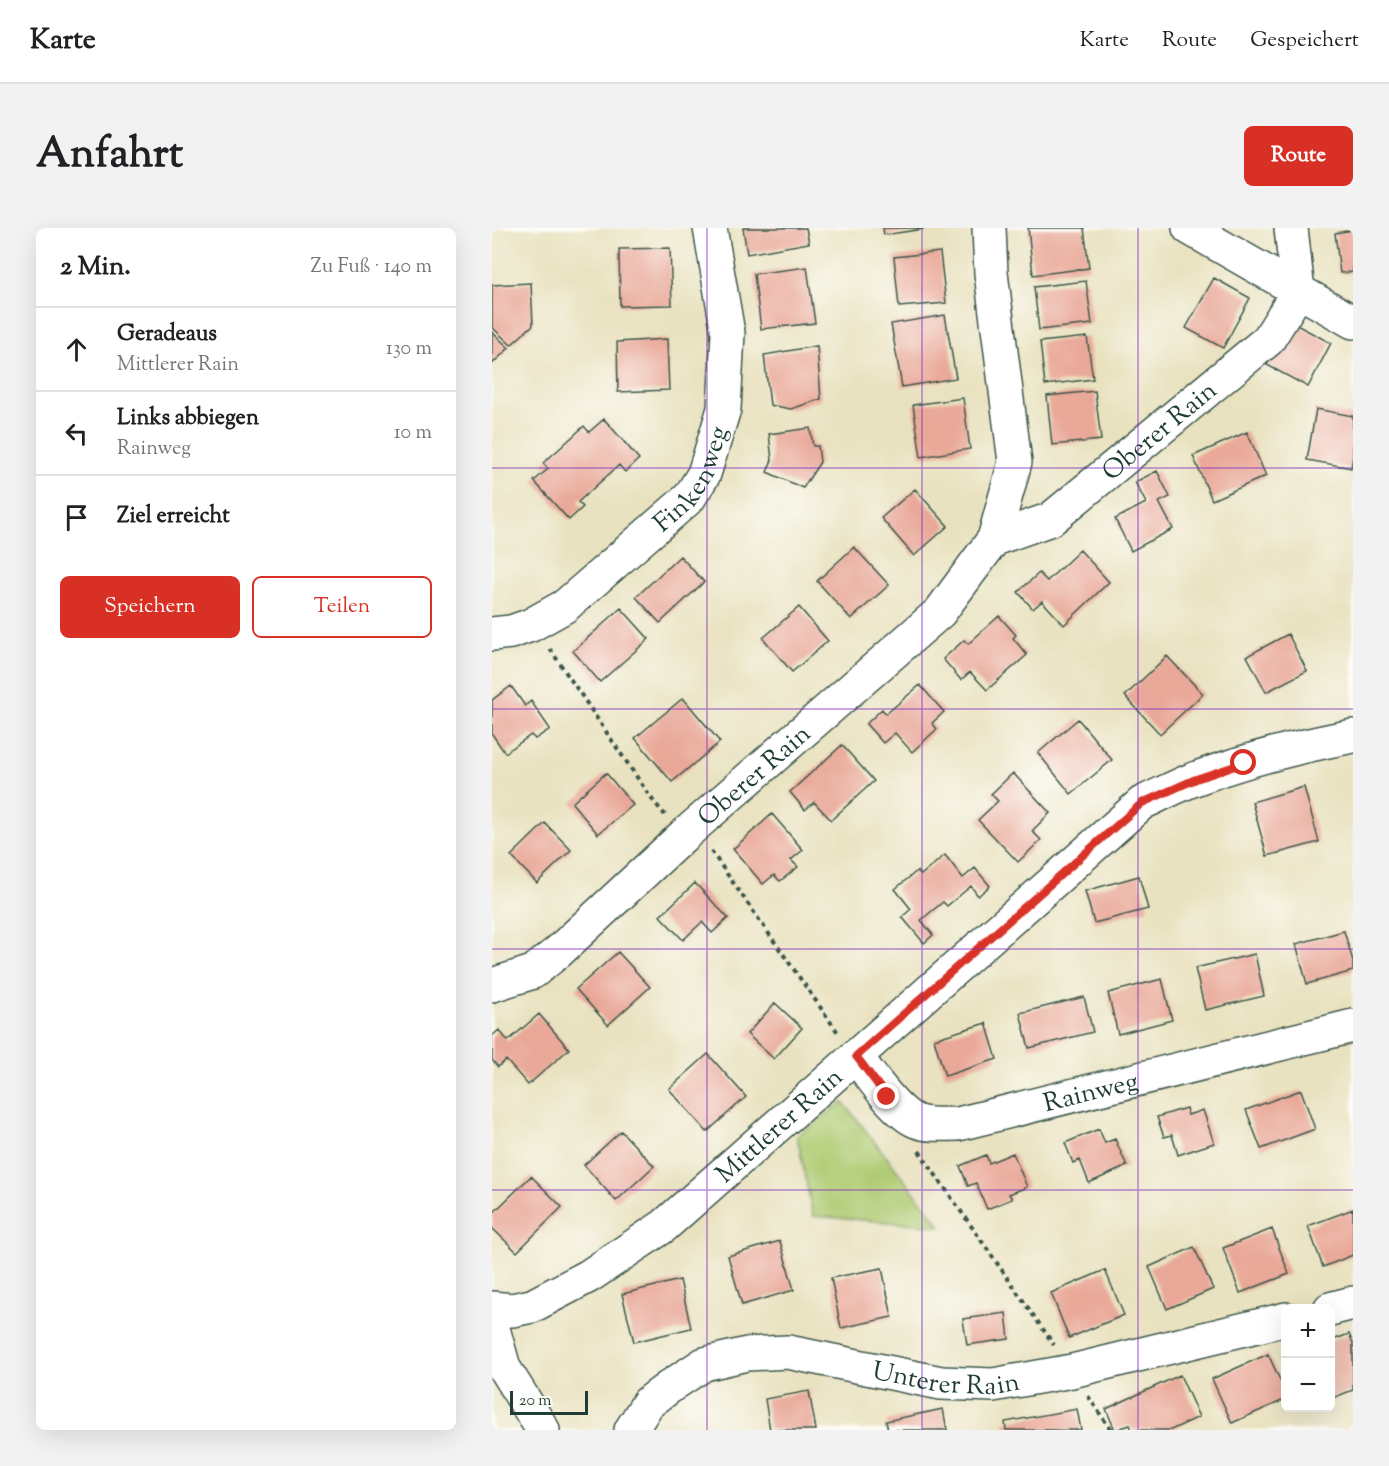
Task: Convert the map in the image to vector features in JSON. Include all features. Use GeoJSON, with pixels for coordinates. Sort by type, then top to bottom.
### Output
{"type":"FeatureCollection","features":[{"type":"Feature","properties":{"kind":"street","name":"Finkenweg"},"geometry":{"type":"LineString","coordinates":[[492,634],[512,632],[531,625],[565,606],[688,498],[704,474],[724,409],[728,333],[710,228]]}},
{"type":"Feature","properties":{"kind":"street","name":"Oberer Rain"},"geometry":{"type":"LineString","coordinates":[[492,985],[532,972],[558,952],[683,836],[940,612],[994,539],[1015,462],[991,273],[989,228]]}},
{"type":"Feature","properties":{"kind":"street"},"geometry":{"type":"LineString","coordinates":[[1189,228],[1353,322]]}},
{"type":"Feature","properties":{"kind":"street"},"geometry":{"type":"LineString","coordinates":[[1291,228],[1298,292]]}},
{"type":"Feature","properties":{"kind":"street","name":"Oberer Rain"},"geometry":{"type":"LineString","coordinates":[[994,539],[1051,519],[1268,340],[1298,292]]}},
{"type":"Feature","properties":{"kind":"street","name":"Mittlerer Rain"},"geometry":{"type":"LineString","coordinates":[[492,1308],[512,1311],[532,1306],[589,1276],[664,1226],[847,1044],[1142,803],[1196,779],[1244,763],[1305,745],[1353,736]]}},
{"type":"Feature","properties":{"kind":"street","name":"Rainweg"},"geometry":{"type":"LineString","coordinates":[[847,1044],[887,1097],[914,1121],[958,1124],[1353,1026]]}},
{"type":"Feature","properties":{"kind":"street"},"geometry":{"type":"LineString","coordinates":[[1335,1308],[1353,1303]]}},
{"type":"Feature","properties":{"kind":"street","name":"Unterer Rain"},"geometry":{"type":"LineString","coordinates":[[632,1430],[648,1403],[672,1385],[704,1364],[747,1354],[788,1352],[941,1383],[993,1385],[1072,1371],[1281,1320]]}},
{"type":"Feature","properties":{"kind":"street"},"geometry":{"type":"LineString","coordinates":[[492,1325],[504,1368],[543,1430]]}},
{"type":"Feature","properties":{"kind":"path"},"geometry":{"type":"LineString","coordinates":[[548,646],[651,798]]}},
{"type":"Feature","properties":{"kind":"path"},"geometry":{"type":"LineString","coordinates":[[708,847],[847,1044]]}},
{"type":"Feature","properties":{"kind":"path"},"geometry":{"type":"LineString","coordinates":[[916,1147],[1111,1430]]}},
{"type":"Feature","properties":{"kind":"green space"},"geometry":{"type":"Polygon","coordinates":[[[843,1102],[941,1226],[813,1216],[797,1136],[843,1102]]]}},
{"type":"Feature","properties":{"kind":"building"},"geometry":{"type":"Polygon","coordinates":[[[743,228],[806,228],[809,243],[747,254],[743,228]]]}},
{"type":"Feature","properties":{"kind":"building"},"geometry":{"type":"Polygon","coordinates":[[[883,228],[923,228],[923,229],[884,235],[883,228]]]}},
{"type":"Feature","properties":{"kind":"building"},"geometry":{"type":"Polygon","coordinates":[[[1028,228],[1084,228],[1089,268],[1033,275],[1028,228]]]}},
{"type":"Feature","properties":{"kind":"building"},"geometry":{"type":"Polygon","coordinates":[[[1353,230],[1353,272],[1340,273],[1335,233],[1353,230]]]}},
{"type":"Feature","properties":{"kind":"building"},"geometry":{"type":"Polygon","coordinates":[[[670,248],[672,305],[620,306],[619,249],[670,248]]]}},
{"type":"Feature","properties":{"kind":"building"},"geometry":{"type":"Polygon","coordinates":[[[940,252],[946,303],[899,307],[894,257],[940,252]]]}},
{"type":"Feature","properties":{"kind":"building"},"geometry":{"type":"Polygon","coordinates":[[[807,267],[815,323],[761,329],[754,274],[807,267]]]}},
{"type":"Feature","properties":{"kind":"building"},"geometry":{"type":"Polygon","coordinates":[[[1214,278],[1250,298],[1223,348],[1186,328],[1214,278]]]}},
{"type":"Feature","properties":{"kind":"building"},"geometry":{"type":"Polygon","coordinates":[[[1086,281],[1092,324],[1039,330],[1034,287],[1086,281]]]}},
{"type":"Feature","properties":{"kind":"building"},"geometry":{"type":"Polygon","coordinates":[[[531,283],[533,325],[511,345],[492,327],[492,285],[531,283]]]}},
{"type":"Feature","properties":{"kind":"building"},"geometry":{"type":"Polygon","coordinates":[[[945,315],[956,378],[902,387],[891,324],[945,315]]]}},
{"type":"Feature","properties":{"kind":"building"},"geometry":{"type":"Polygon","coordinates":[[[1289,321],[1331,343],[1308,387],[1267,365],[1289,321]]]}},
{"type":"Feature","properties":{"kind":"building"},"geometry":{"type":"Polygon","coordinates":[[[492,332],[509,348],[492,364],[492,332]]]}},
{"type":"Feature","properties":{"kind":"building"},"geometry":{"type":"Polygon","coordinates":[[[1087,337],[1093,379],[1045,385],[1040,342],[1087,337]]]}},
{"type":"Feature","properties":{"kind":"building"},"geometry":{"type":"Polygon","coordinates":[[[667,339],[669,390],[618,392],[617,342],[667,339]]]}},
{"type":"Feature","properties":{"kind":"building"},"geometry":{"type":"Polygon","coordinates":[[[817,346],[821,399],[791,409],[770,405],[764,355],[817,346]]]}},
{"type":"Feature","properties":{"kind":"building"},"geometry":{"type":"Polygon","coordinates":[[[1095,391],[1101,440],[1052,445],[1047,396],[1095,391]]]}},
{"type":"Feature","properties":{"kind":"building"},"geometry":{"type":"Polygon","coordinates":[[[963,398],[970,449],[921,457],[913,405],[963,398]]]}},
{"type":"Feature","properties":{"kind":"building"},"geometry":{"type":"Polygon","coordinates":[[[1316,409],[1353,416],[1351,468],[1307,460],[1316,409]]]}},
{"type":"Feature","properties":{"kind":"building"},"geometry":{"type":"Polygon","coordinates":[[[604,419],[639,459],[625,472],[619,465],[578,502],[583,507],[569,520],[534,481],[548,469],[543,463],[584,426],[589,432],[604,419]]]}},
{"type":"Feature","properties":{"kind":"building"},"geometry":{"type":"Polygon","coordinates":[[[810,428],[813,446],[818,446],[820,462],[803,488],[767,472],[772,460],[769,434],[810,428]]]}},
{"type":"Feature","properties":{"kind":"building"},"geometry":{"type":"Polygon","coordinates":[[[1247,432],[1266,476],[1212,500],[1193,456],[1247,432]]]}},
{"type":"Feature","properties":{"kind":"building"},"geometry":{"type":"Polygon","coordinates":[[[1157,471],[1170,497],[1159,502],[1173,529],[1131,551],[1115,519],[1146,503],[1135,482],[1157,471]]]}},
{"type":"Feature","properties":{"kind":"building"},"geometry":{"type":"Polygon","coordinates":[[[915,489],[948,526],[914,556],[881,518],[915,489]]]}},
{"type":"Feature","properties":{"kind":"building"},"geometry":{"type":"Polygon","coordinates":[[[854,547],[889,585],[851,619],[817,581],[854,547]]]}},
{"type":"Feature","properties":{"kind":"building"},"geometry":{"type":"Polygon","coordinates":[[[1080,550],[1109,582],[1064,625],[1042,601],[1033,609],[1018,592],[1039,573],[1047,581],[1080,550]]]}},
{"type":"Feature","properties":{"kind":"building"},"geometry":{"type":"Polygon","coordinates":[[[680,556],[704,582],[660,623],[636,597],[680,556]]]}},
{"type":"Feature","properties":{"kind":"building"},"geometry":{"type":"Polygon","coordinates":[[[799,607],[828,641],[792,672],[763,638],[799,607]]]}},
{"type":"Feature","properties":{"kind":"building"},"geometry":{"type":"Polygon","coordinates":[[[621,608],[649,639],[600,682],[573,651],[621,608]]]}},
{"type":"Feature","properties":{"kind":"building"},"geometry":{"type":"Polygon","coordinates":[[[999,616],[1016,635],[1013,638],[1027,655],[987,690],[970,672],[961,680],[943,659],[964,640],[968,644],[999,616]]]}},
{"type":"Feature","properties":{"kind":"building"},"geometry":{"type":"Polygon","coordinates":[[[1288,634],[1307,671],[1266,692],[1247,656],[1288,634]]]}},
{"type":"Feature","properties":{"kind":"building"},"geometry":{"type":"Polygon","coordinates":[[[1167,656],[1203,694],[1160,734],[1125,696],[1167,656]]]}},
{"type":"Feature","properties":{"kind":"building"},"geometry":{"type":"Polygon","coordinates":[[[920,685],[944,712],[932,723],[937,729],[912,752],[895,733],[883,743],[866,724],[882,709],[886,714],[920,685]]]}},
{"type":"Feature","properties":{"kind":"building"},"geometry":{"type":"Polygon","coordinates":[[[511,686],[525,706],[531,701],[550,729],[535,739],[531,735],[505,753],[492,734],[492,700],[511,686]]]}},
{"type":"Feature","properties":{"kind":"building"},"geometry":{"type":"Polygon","coordinates":[[[683,698],[720,742],[672,782],[635,738],[683,698]]]}},
{"type":"Feature","properties":{"kind":"building"},"geometry":{"type":"Polygon","coordinates":[[[1078,719],[1112,760],[1071,794],[1038,753],[1078,719]]]}},
{"type":"Feature","properties":{"kind":"building"},"geometry":{"type":"Polygon","coordinates":[[[842,745],[874,781],[831,820],[814,802],[805,810],[790,792],[842,745]]]}},
{"type":"Feature","properties":{"kind":"building"},"geometry":{"type":"Polygon","coordinates":[[[606,773],[633,805],[598,834],[572,803],[606,773]]]}},
{"type":"Feature","properties":{"kind":"building"},"geometry":{"type":"Polygon","coordinates":[[[1013,773],[1050,813],[1032,831],[1041,840],[1018,862],[978,820],[998,801],[991,794],[1013,773]]]}},
{"type":"Feature","properties":{"kind":"building"},"geometry":{"type":"Polygon","coordinates":[[[1304,787],[1319,842],[1267,856],[1252,802],[1304,787]]]}},
{"type":"Feature","properties":{"kind":"building"},"geometry":{"type":"Polygon","coordinates":[[[772,814],[803,850],[791,860],[798,867],[780,881],[774,875],[763,884],[733,849],[772,814]]]}},
{"type":"Feature","properties":{"kind":"building"},"geometry":{"type":"Polygon","coordinates":[[[545,823],[571,850],[537,883],[511,856],[545,823]]]}},
{"type":"Feature","properties":{"kind":"building"},"geometry":{"type":"Polygon","coordinates":[[[945,855],[963,878],[975,868],[990,886],[978,896],[971,886],[947,906],[943,902],[921,920],[933,935],[924,943],[902,917],[911,909],[895,889],[917,871],[921,875],[945,855]]]}},
{"type":"Feature","properties":{"kind":"building"},"geometry":{"type":"Polygon","coordinates":[[[1139,876],[1148,909],[1094,923],[1085,891],[1139,876]]]}},
{"type":"Feature","properties":{"kind":"building"},"geometry":{"type":"Polygon","coordinates":[[[695,883],[728,918],[712,933],[702,922],[683,940],[660,916],[695,883]]]}},
{"type":"Feature","properties":{"kind":"building"},"geometry":{"type":"Polygon","coordinates":[[[1344,931],[1353,961],[1353,971],[1307,984],[1296,944],[1344,931]]]}},
{"type":"Feature","properties":{"kind":"building"},"geometry":{"type":"Polygon","coordinates":[[[618,952],[650,987],[608,1025],[576,989],[618,952]]]}},
{"type":"Feature","properties":{"kind":"building"},"geometry":{"type":"Polygon","coordinates":[[[1255,954],[1264,996],[1205,1010],[1195,968],[1255,954]]]}},
{"type":"Feature","properties":{"kind":"building"},"geometry":{"type":"Polygon","coordinates":[[[1162,979],[1172,1020],[1118,1034],[1108,993],[1162,979]]]}},
{"type":"Feature","properties":{"kind":"building"},"geometry":{"type":"Polygon","coordinates":[[[1084,997],[1093,1032],[1029,1048],[1020,1013],[1084,997]]]}},
{"type":"Feature","properties":{"kind":"building"},"geometry":{"type":"Polygon","coordinates":[[[775,1003],[802,1028],[774,1059],[747,1034],[775,1003]]]}},
{"type":"Feature","properties":{"kind":"building"},"geometry":{"type":"Polygon","coordinates":[[[539,1014],[569,1049],[528,1085],[506,1060],[498,1067],[492,1060],[492,1036],[499,1030],[508,1041],[539,1014]]]}},
{"type":"Feature","properties":{"kind":"building"},"geometry":{"type":"Polygon","coordinates":[[[986,1023],[997,1059],[945,1076],[934,1039],[986,1023]]]}},
{"type":"Feature","properties":{"kind":"building"},"geometry":{"type":"Polygon","coordinates":[[[708,1054],[746,1097],[707,1132],[669,1089],[708,1054]]]}},
{"type":"Feature","properties":{"kind":"building"},"geometry":{"type":"Polygon","coordinates":[[[1301,1090],[1315,1129],[1261,1149],[1246,1110],[1301,1090]]]}},
{"type":"Feature","properties":{"kind":"building"},"geometry":{"type":"Polygon","coordinates":[[[1186,1108],[1188,1115],[1203,1110],[1214,1143],[1178,1155],[1172,1135],[1164,1137],[1157,1117],[1186,1108]]]}},
{"type":"Feature","properties":{"kind":"building"},"geometry":{"type":"Polygon","coordinates":[[[1099,1129],[1105,1143],[1115,1139],[1127,1166],[1089,1183],[1080,1160],[1073,1163],[1065,1143],[1099,1129]]]}},
{"type":"Feature","properties":{"kind":"building"},"geometry":{"type":"Polygon","coordinates":[[[621,1131],[654,1166],[616,1201],[584,1165],[621,1131]]]}},
{"type":"Feature","properties":{"kind":"building"},"geometry":{"type":"Polygon","coordinates":[[[1013,1153],[1027,1187],[1009,1194],[1012,1199],[987,1209],[976,1183],[968,1186],[960,1166],[986,1155],[989,1163],[1013,1153]]]}},
{"type":"Feature","properties":{"kind":"building"},"geometry":{"type":"Polygon","coordinates":[[[531,1176],[562,1207],[517,1252],[492,1228],[492,1214],[531,1176]]]}},
{"type":"Feature","properties":{"kind":"building"},"geometry":{"type":"Polygon","coordinates":[[[1353,1209],[1353,1255],[1323,1267],[1308,1226],[1353,1209]]]}},
{"type":"Feature","properties":{"kind":"building"},"geometry":{"type":"Polygon","coordinates":[[[1272,1229],[1289,1274],[1240,1293],[1223,1248],[1272,1229]]]}},
{"type":"Feature","properties":{"kind":"building"},"geometry":{"type":"Polygon","coordinates":[[[780,1241],[794,1290],[742,1305],[728,1256],[780,1241]]]}},
{"type":"Feature","properties":{"kind":"building"},"geometry":{"type":"Polygon","coordinates":[[[1194,1247],[1213,1289],[1167,1309],[1149,1267],[1194,1247]]]}},
{"type":"Feature","properties":{"kind":"building"},"geometry":{"type":"Polygon","coordinates":[[[882,1268],[892,1317],[841,1328],[831,1278],[882,1268]]]}},
{"type":"Feature","properties":{"kind":"building"},"geometry":{"type":"Polygon","coordinates":[[[1105,1270],[1124,1315],[1069,1338],[1051,1293],[1105,1270]]]}},
{"type":"Feature","properties":{"kind":"building"},"geometry":{"type":"Polygon","coordinates":[[[680,1280],[691,1328],[634,1342],[622,1294],[680,1280]]]}},
{"type":"Feature","properties":{"kind":"building"},"geometry":{"type":"Polygon","coordinates":[[[1006,1313],[1009,1339],[967,1345],[963,1319],[1006,1313]]]}},
{"type":"Feature","properties":{"kind":"building"},"geometry":{"type":"Polygon","coordinates":[[[1349,1334],[1353,1343],[1353,1390],[1335,1397],[1335,1358],[1335,1339],[1349,1334]]]}},
{"type":"Feature","properties":{"kind":"building"},"geometry":{"type":"Polygon","coordinates":[[[1268,1354],[1281,1382],[1281,1401],[1232,1423],[1212,1379],[1268,1354]]]}},
{"type":"Feature","properties":{"kind":"building"},"geometry":{"type":"Polygon","coordinates":[[[1180,1375],[1199,1417],[1171,1430],[1132,1430],[1130,1425],[1115,1430],[1106,1409],[1180,1375]]]}},
{"type":"Feature","properties":{"kind":"building"},"geometry":{"type":"Polygon","coordinates":[[[809,1391],[816,1430],[770,1430],[765,1399],[809,1391]]]}},
{"type":"Feature","properties":{"kind":"building"},"geometry":{"type":"Polygon","coordinates":[[[943,1409],[947,1430],[888,1430],[886,1421],[943,1409]]]}},
{"type":"Feature","properties":{"kind":"building"},"geometry":{"type":"Polygon","coordinates":[[[1077,1409],[1081,1430],[1006,1430],[1005,1422],[1077,1409]]]}},
{"type":"Feature","properties":{"kind":"route"},"geometry":{"type":"LineString","coordinates":[[887,1097],[856,1056],[1142,803],[1196,779],[1244,763]]}}]}
